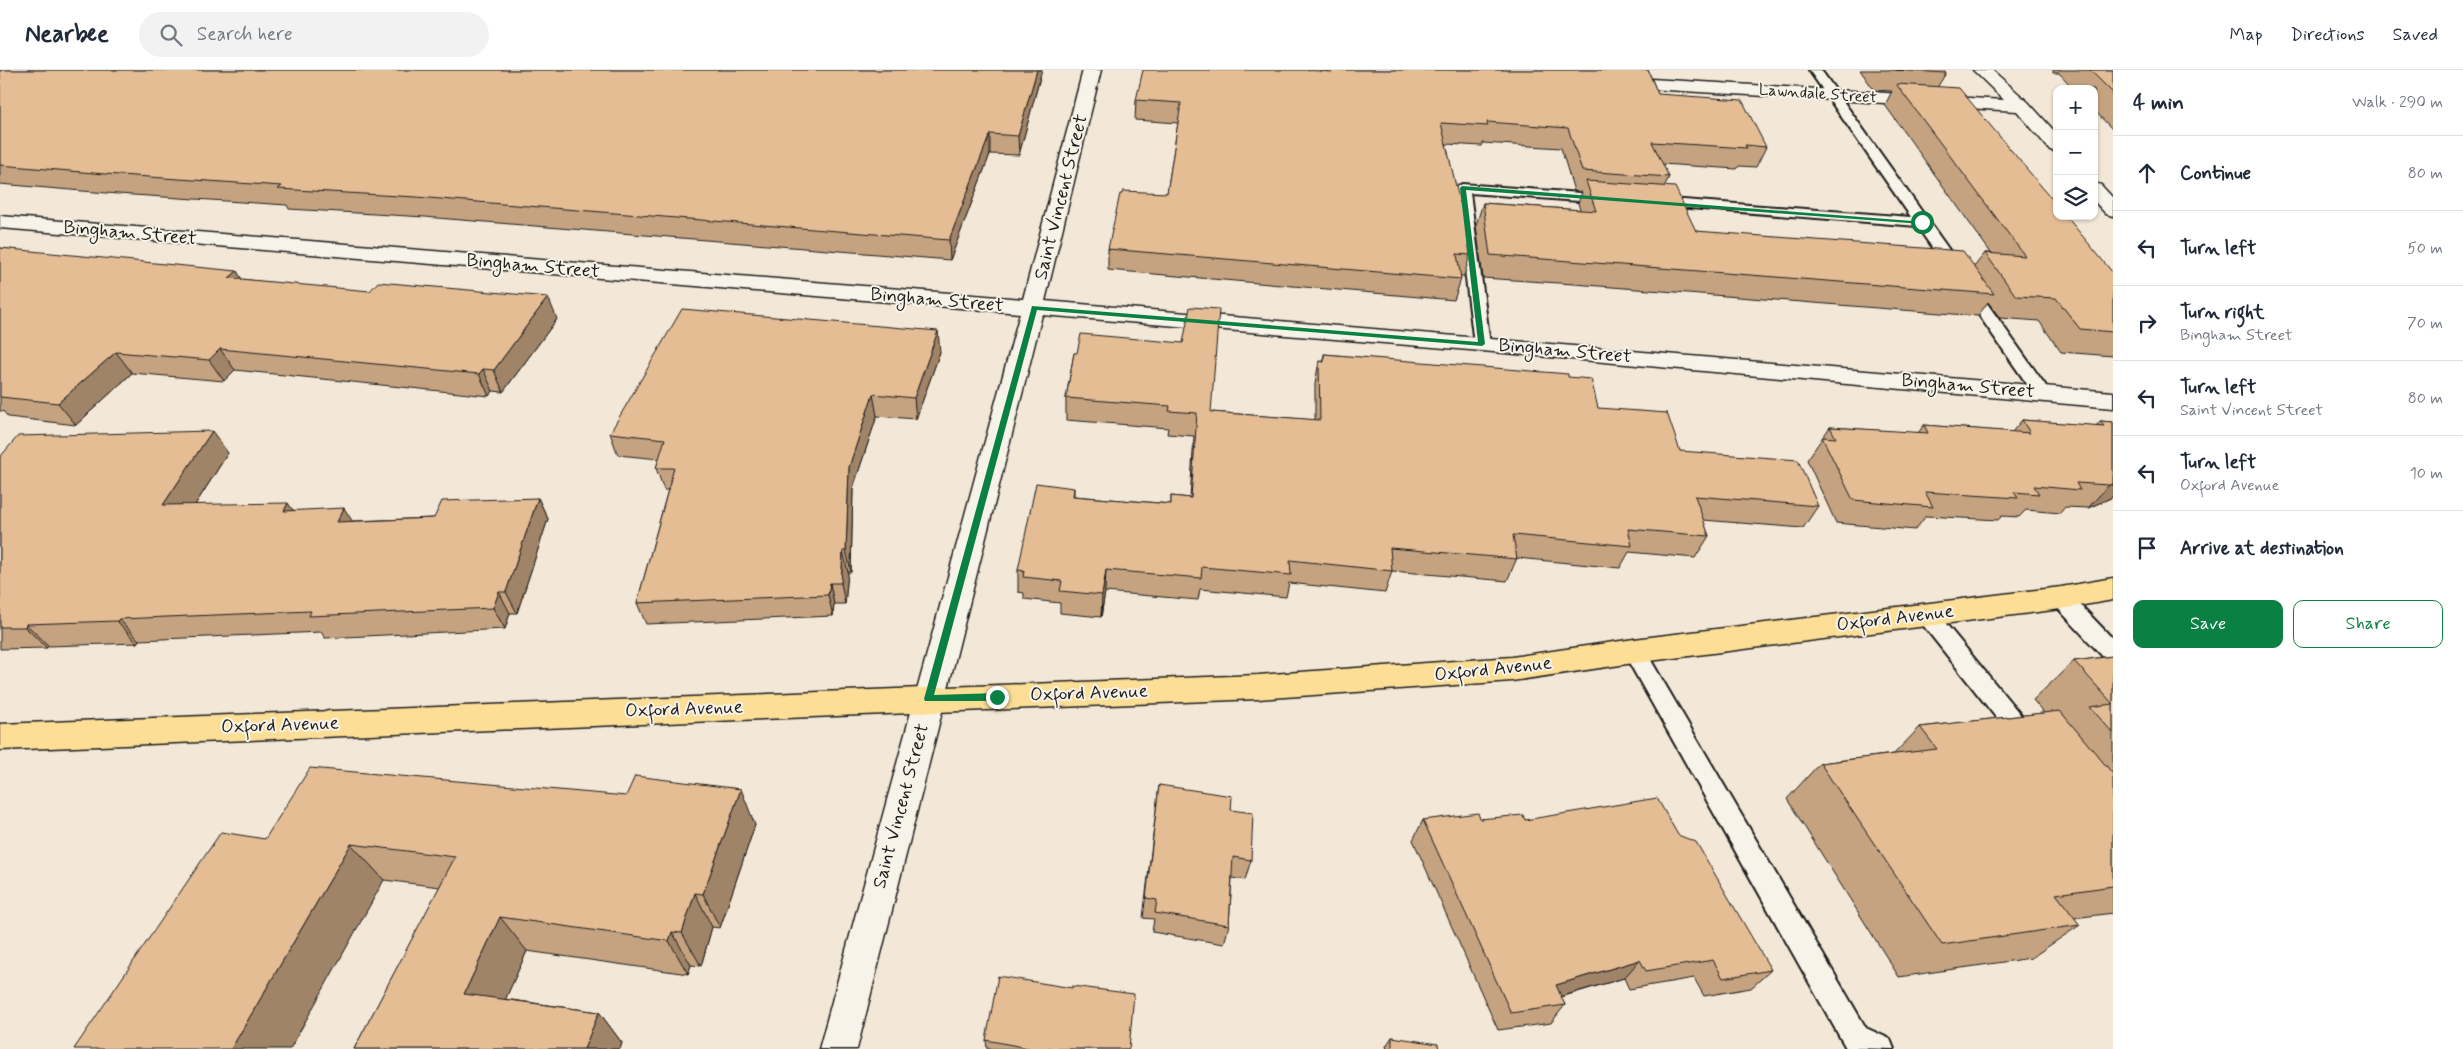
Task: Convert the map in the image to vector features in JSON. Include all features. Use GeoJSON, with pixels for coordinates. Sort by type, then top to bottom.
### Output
{"type":"FeatureCollection","features":[{"type":"Feature","properties":{"kind":"main road","name":"Oxford Avenue"},"geometry":{"type":"LineString","coordinates":[[0,737],[1278,685],[1512,669],[1634,651],[2061,598],[2113,589]]}},
{"type":"Feature","properties":{"kind":"street","name":"Saint Vincent Street"},"geometry":{"type":"LineString","coordinates":[[838,1049],[929,699],[1034,308],[1092,70]]}},
{"type":"Feature","properties":{"kind":"street"},"geometry":{"type":"LineString","coordinates":[[1982,70],[2022,106],[2053,141]]}},
{"type":"Feature","properties":{"kind":"street","name":"Lawndale Street"},"geometry":{"type":"LineString","coordinates":[[1604,81],[2022,106]]}},
{"type":"Feature","properties":{"kind":"street"},"geometry":{"type":"LineString","coordinates":[[2098,193],[2113,210]]}},
{"type":"Feature","properties":{"kind":"street","name":"Bingham Street"},"geometry":{"type":"LineString","coordinates":[[0,222],[1482,344],[2042,392],[2113,400]]}},
{"type":"Feature","properties":{"kind":"lane"},"geometry":{"type":"LineString","coordinates":[[1815,70],[2042,392]]}},
{"type":"Feature","properties":{"kind":"lane"},"geometry":{"type":"LineString","coordinates":[[1482,344],[1462,188],[1619,200]]}},
{"type":"Feature","properties":{"kind":"lane"},"geometry":{"type":"LineString","coordinates":[[1638,201],[1922,222]]}},
{"type":"Feature","properties":{"kind":"lane"},"geometry":{"type":"LineString","coordinates":[[2061,598],[2113,653]]}},
{"type":"Feature","properties":{"kind":"lane"},"geometry":{"type":"LineString","coordinates":[[1926,614],[2040,756]]}},
{"type":"Feature","properties":{"kind":"lane"},"geometry":{"type":"LineString","coordinates":[[1634,651],[1856,1038],[1880,1049]]}},
{"type":"Feature","properties":{"kind":"building"},"geometry":{"type":"Polygon","coordinates":[[[0,70],[1037,70],[1018,136],[990,134],[949,240],[416,197],[278,189],[282,186],[0,165],[0,70]]]}},
{"type":"Feature","properties":{"kind":"building"},"geometry":{"type":"Polygon","coordinates":[[[1143,70],[1306,70],[1332,72],[1332,70],[1648,70],[1658,94],[1742,100],[1766,147],[1745,145],[1747,148],[1652,142],[1669,177],[1582,171],[1568,128],[1487,122],[1488,126],[1441,123],[1460,203],[1464,203],[1470,255],[1457,254],[1461,279],[1108,249],[1120,194],[1123,191],[1167,193],[1181,103],[1136,100],[1143,70]]]}},
{"type":"Feature","properties":{"kind":"building"},"geometry":{"type":"Polygon","coordinates":[[[1896,70],[1944,70],[1946,73],[1896,70]]]}},
{"type":"Feature","properties":{"kind":"building"},"geometry":{"type":"Polygon","coordinates":[[[2090,70],[2113,70],[2113,93],[2090,70]]]}},
{"type":"Feature","properties":{"kind":"building"},"geometry":{"type":"Polygon","coordinates":[[[1896,84],[1959,88],[2053,200],[2053,220],[2069,220],[2113,273],[2113,332],[2080,329],[2056,298],[2016,296],[1985,253],[2025,256],[1896,84]]]}},
{"type":"Feature","properties":{"kind":"building"},"geometry":{"type":"Polygon","coordinates":[[[1586,181],[1675,187],[1696,231],[1963,251],[1994,294],[1490,255],[1483,203],[1596,211],[1586,181]]]}},
{"type":"Feature","properties":{"kind":"building"},"geometry":{"type":"Polygon","coordinates":[[[0,248],[237,271],[229,278],[370,291],[378,282],[548,297],[494,370],[483,369],[479,374],[220,349],[209,360],[116,352],[58,403],[0,397],[0,248]]]}},
{"type":"Feature","properties":{"kind":"building"},"geometry":{"type":"Polygon","coordinates":[[[1190,307],[1219,309],[1211,412],[1320,420],[1319,361],[1324,362],[1324,354],[1568,374],[1568,377],[1591,379],[1598,408],[1667,413],[1680,451],[1798,460],[1818,506],[1695,496],[1709,536],[1628,529],[1632,546],[1513,535],[1517,559],[1390,548],[1392,571],[1290,560],[1291,575],[1202,567],[1201,578],[1106,570],[1102,595],[1060,591],[1062,581],[1023,577],[1024,571],[1018,570],[1036,483],[1074,488],[1073,496],[1171,504],[1171,496],[1191,498],[1197,413],[1169,411],[1170,406],[1066,398],[1074,353],[1077,353],[1081,334],[1183,343],[1190,307]]]}},
{"type":"Feature","properties":{"kind":"building"},"geometry":{"type":"Polygon","coordinates":[[[682,309],[938,331],[914,398],[873,394],[849,467],[846,551],[843,551],[841,583],[830,583],[828,595],[637,603],[674,468],[656,468],[665,439],[610,433],[682,309]]]}},
{"type":"Feature","properties":{"kind":"building"},"geometry":{"type":"Polygon","coordinates":[[[2022,420],[2104,426],[2100,421],[2113,422],[2113,484],[2076,483],[2080,490],[2034,486],[2039,494],[2014,492],[2018,498],[1925,492],[1933,507],[1853,500],[1822,437],[1836,438],[1830,427],[1928,433],[1924,425],[2030,433],[2022,420]]]}},
{"type":"Feature","properties":{"kind":"building"},"geometry":{"type":"Polygon","coordinates":[[[212,431],[163,505],[288,503],[284,511],[344,508],[337,522],[434,518],[442,501],[538,498],[506,592],[499,592],[493,608],[309,616],[311,611],[119,619],[117,621],[26,624],[25,627],[0,627],[0,457],[18,436],[212,431]]]}},
{"type":"Feature","properties":{"kind":"building"},"geometry":{"type":"Polygon","coordinates":[[[2113,656],[2113,704],[2074,661],[2113,656]]]}},
{"type":"Feature","properties":{"kind":"building"},"geometry":{"type":"Polygon","coordinates":[[[2113,704],[2113,733],[2090,707],[2113,704]]]}},
{"type":"Feature","properties":{"kind":"building"},"geometry":{"type":"Polygon","coordinates":[[[2060,711],[2113,774],[2113,886],[2056,894],[2080,925],[1942,945],[1820,763],[1937,749],[1920,727],[2060,711]]]}},
{"type":"Feature","properties":{"kind":"building"},"geometry":{"type":"Polygon","coordinates":[[[310,768],[626,796],[635,776],[741,789],[703,894],[695,893],[682,933],[672,932],[669,941],[500,917],[464,994],[599,1012],[584,1049],[354,1049],[455,857],[351,844],[231,1049],[74,1049],[221,832],[265,839],[310,768]]]}},
{"type":"Feature","properties":{"kind":"building"},"geometry":{"type":"Polygon","coordinates":[[[1159,785],[1232,796],[1231,810],[1253,813],[1251,860],[1233,857],[1229,925],[1155,913],[1157,900],[1146,898],[1159,785]]]}},
{"type":"Feature","properties":{"kind":"building"},"geometry":{"type":"Polygon","coordinates":[[[1657,798],[1678,835],[1696,842],[1771,970],[1723,978],[1713,960],[1646,971],[1640,960],[1556,985],[1565,1005],[1511,1013],[1423,820],[1478,813],[1480,819],[1523,815],[1525,820],[1657,798]]]}},
{"type":"Feature","properties":{"kind":"building"},"geometry":{"type":"Polygon","coordinates":[[[998,976],[1072,988],[1072,986],[1134,994],[1129,1049],[1033,1049],[986,1040],[998,976]]]}},
{"type":"Feature","properties":{"kind":"building"},"geometry":{"type":"Polygon","coordinates":[[[1392,1037],[1438,1044],[1439,1049],[1392,1049],[1392,1037]]]}},
{"type":"Feature","properties":{"kind":"route"},"geometry":{"type":"LineString","coordinates":[[997,697],[929,699],[1034,308],[1482,344],[1462,188],[1922,222]]}}]}
